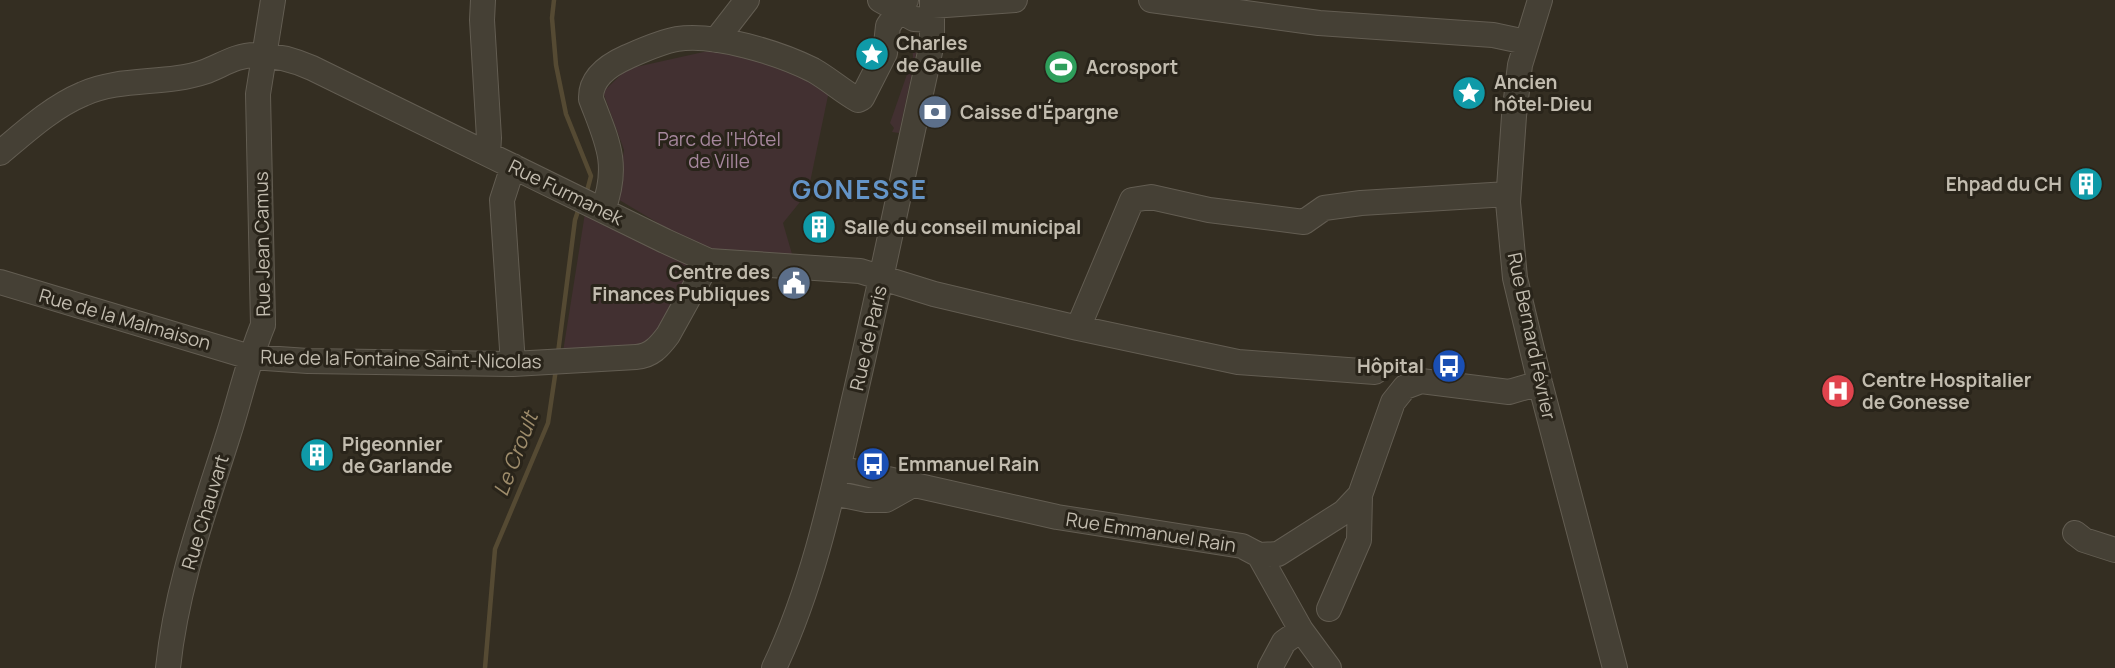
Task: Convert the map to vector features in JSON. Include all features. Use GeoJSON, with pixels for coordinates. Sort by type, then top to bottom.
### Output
{"type":"FeatureCollection","features":[{"type":"Feature","properties":{"kind":"street","name":"Rue Jean Camus"},"geometry":{"type":"LineString","coordinates":[[250,357],[263,325],[258,94],[273,0]]}},
{"type":"Feature","properties":{"kind":"street"},"geometry":{"type":"LineString","coordinates":[[483,0],[488,154]]}},
{"type":"Feature","properties":{"kind":"street"},"geometry":{"type":"LineString","coordinates":[[716,40],[747,0]]}},
{"type":"Feature","properties":{"kind":"street"},"geometry":{"type":"LineString","coordinates":[[603,210],[612,168],[608,146],[591,99],[592,83],[620,60],[687,32],[789,60],[819,74],[858,100],[862,98],[885,53],[887,31],[895,4],[914,19],[932,9],[1015,0]]}},
{"type":"Feature","properties":{"kind":"street"},"geometry":{"type":"LineString","coordinates":[[1151,0],[1319,23],[1493,35],[1526,42]]}},
{"type":"Feature","properties":{"kind":"street","name":"Rue Bernard Février"},"geometry":{"type":"LineString","coordinates":[[1540,0],[1520,65],[1514,116],[1508,194],[1515,278],[1615,668]]}},
{"type":"Feature","properties":{"kind":"street","name":"Rue de Paris"},"geometry":{"type":"LineString","coordinates":[[780,661],[807,580],[839,468],[932,43],[932,9]]}},
{"type":"Feature","properties":{"kind":"street","name":"Rue Furmanek"},"geometry":{"type":"LineString","coordinates":[[0,153],[37,122],[83,93],[114,85],[202,73],[241,57],[264,56],[297,61],[709,261],[860,271],[934,294],[1238,362],[1374,372]]}},
{"type":"Feature","properties":{"kind":"street"},"geometry":{"type":"LineString","coordinates":[[513,166],[502,200],[513,364]]}},
{"type":"Feature","properties":{"kind":"street"},"geometry":{"type":"LineString","coordinates":[[1078,328],[1132,200],[1150,197],[1209,210],[1304,222],[1324,208],[1336,206],[1508,194]]}},
{"type":"Feature","properties":{"kind":"street","name":"Rue de la Fontaine Saint-Nicolas"},"geometry":{"type":"LineString","coordinates":[[250,357],[307,361],[513,364],[651,354],[668,335],[709,261]]}},
{"type":"Feature","properties":{"kind":"street","name":"Rue de la Malmaison"},"geometry":{"type":"LineString","coordinates":[[0,282],[250,357]]}},
{"type":"Feature","properties":{"kind":"street","name":"Rue Chauvart"},"geometry":{"type":"LineString","coordinates":[[168,668],[172,634],[197,533],[230,433],[250,357]]}},
{"type":"Feature","properties":{"kind":"street","name":"Rue Emmanuel Rain"},"geometry":{"type":"LineString","coordinates":[[839,468],[1057,517],[1242,546],[1259,555],[1278,554],[1344,512],[1360,495],[1393,402],[1405,387],[1421,382],[1509,391],[1540,383]]}},
{"type":"Feature","properties":{"kind":"street"},"geometry":{"type":"LineString","coordinates":[[833,493],[867,500],[886,500],[911,486]]}},
{"type":"Feature","properties":{"kind":"street"},"geometry":{"type":"LineString","coordinates":[[1329,609],[1359,540],[1360,495]]}},
{"type":"Feature","properties":{"kind":"street"},"geometry":{"type":"LineString","coordinates":[[2075,533],[2084,540],[2115,550]]}},
{"type":"Feature","properties":{"kind":"street"},"geometry":{"type":"LineString","coordinates":[[1259,555],[1301,630],[1329,668]]}},
{"type":"Feature","properties":{"kind":"street"},"geometry":{"type":"LineString","coordinates":[[1270,668],[1284,642],[1301,630]]}},
{"type":"Feature","properties":{"kind":"green space"},"geometry":{"type":"Polygon","coordinates":[[[920,35],[899,133],[892,132],[894,128],[890,123],[913,57],[912,45],[920,35]]]}},
{"type":"Feature","properties":{"kind":"green space","name":"Parc de l'Hôtel de Ville"},"geometry":{"type":"Polygon","coordinates":[[[708,51],[768,61],[830,86],[808,192],[783,223],[794,261],[700,248],[616,198],[624,150],[603,92],[627,69],[708,51]]]}},
{"type":"Feature","properties":{"kind":"green space"},"geometry":{"type":"Polygon","coordinates":[[[585,213],[688,259],[689,280],[657,333],[644,348],[563,352],[585,213]]]}},
{"type":"Feature","properties":{"kind":"waterway","name":"Le Croult"},"geometry":{"type":"LineString","coordinates":[[554,0],[552,18],[556,65],[566,114],[591,176],[587,191]]}},
{"type":"Feature","properties":{"kind":"waterway","name":"Le Croult"},"geometry":{"type":"LineString","coordinates":[[558,353],[575,220],[579,208]]}},
{"type":"Feature","properties":{"kind":"waterway","name":"Le Croult"},"geometry":{"type":"LineString","coordinates":[[485,668],[495,549],[548,423],[556,369]]}},
{"type":"Feature","properties":{"kind":"place","name":"Charles de Gaulle"},"geometry":{"type":"Point","coordinates":[872,54]}},
{"type":"Feature","properties":{"kind":"place","name":"Acrosport"},"geometry":{"type":"Point","coordinates":[1061,67]}},
{"type":"Feature","properties":{"kind":"place","name":"Ancien hôtel-Dieu"},"geometry":{"type":"Point","coordinates":[1469,93]}},
{"type":"Feature","properties":{"kind":"place","name":"Caisse d'Épargne"},"geometry":{"type":"Point","coordinates":[935,112]}},
{"type":"Feature","properties":{"kind":"place","name":"Ehpad du CH"},"geometry":{"type":"Point","coordinates":[2086,184]}},
{"type":"Feature","properties":{"kind":"place","name":"Salle du conseil municipal"},"geometry":{"type":"Point","coordinates":[819,227]}},
{"type":"Feature","properties":{"kind":"place","name":"Centre des Finances Publiques"},"geometry":{"type":"Point","coordinates":[794,283]}},
{"type":"Feature","properties":{"kind":"place","name":"Hôpital"},"geometry":{"type":"Point","coordinates":[1449,366]}},
{"type":"Feature","properties":{"kind":"place","name":"Centre Hospitalier de Gonesse"},"geometry":{"type":"Point","coordinates":[1838,391]}},
{"type":"Feature","properties":{"kind":"place","name":"Pigeonnier de Garlande"},"geometry":{"type":"Point","coordinates":[317,455]}},
{"type":"Feature","properties":{"kind":"place","name":"Emmanuel Rain"},"geometry":{"type":"Point","coordinates":[873,464]}},
{"type":"Feature","properties":{"kind":"district","name":"GONESSE"},"geometry":{"type":"Point","coordinates":[860,190]}}]}
